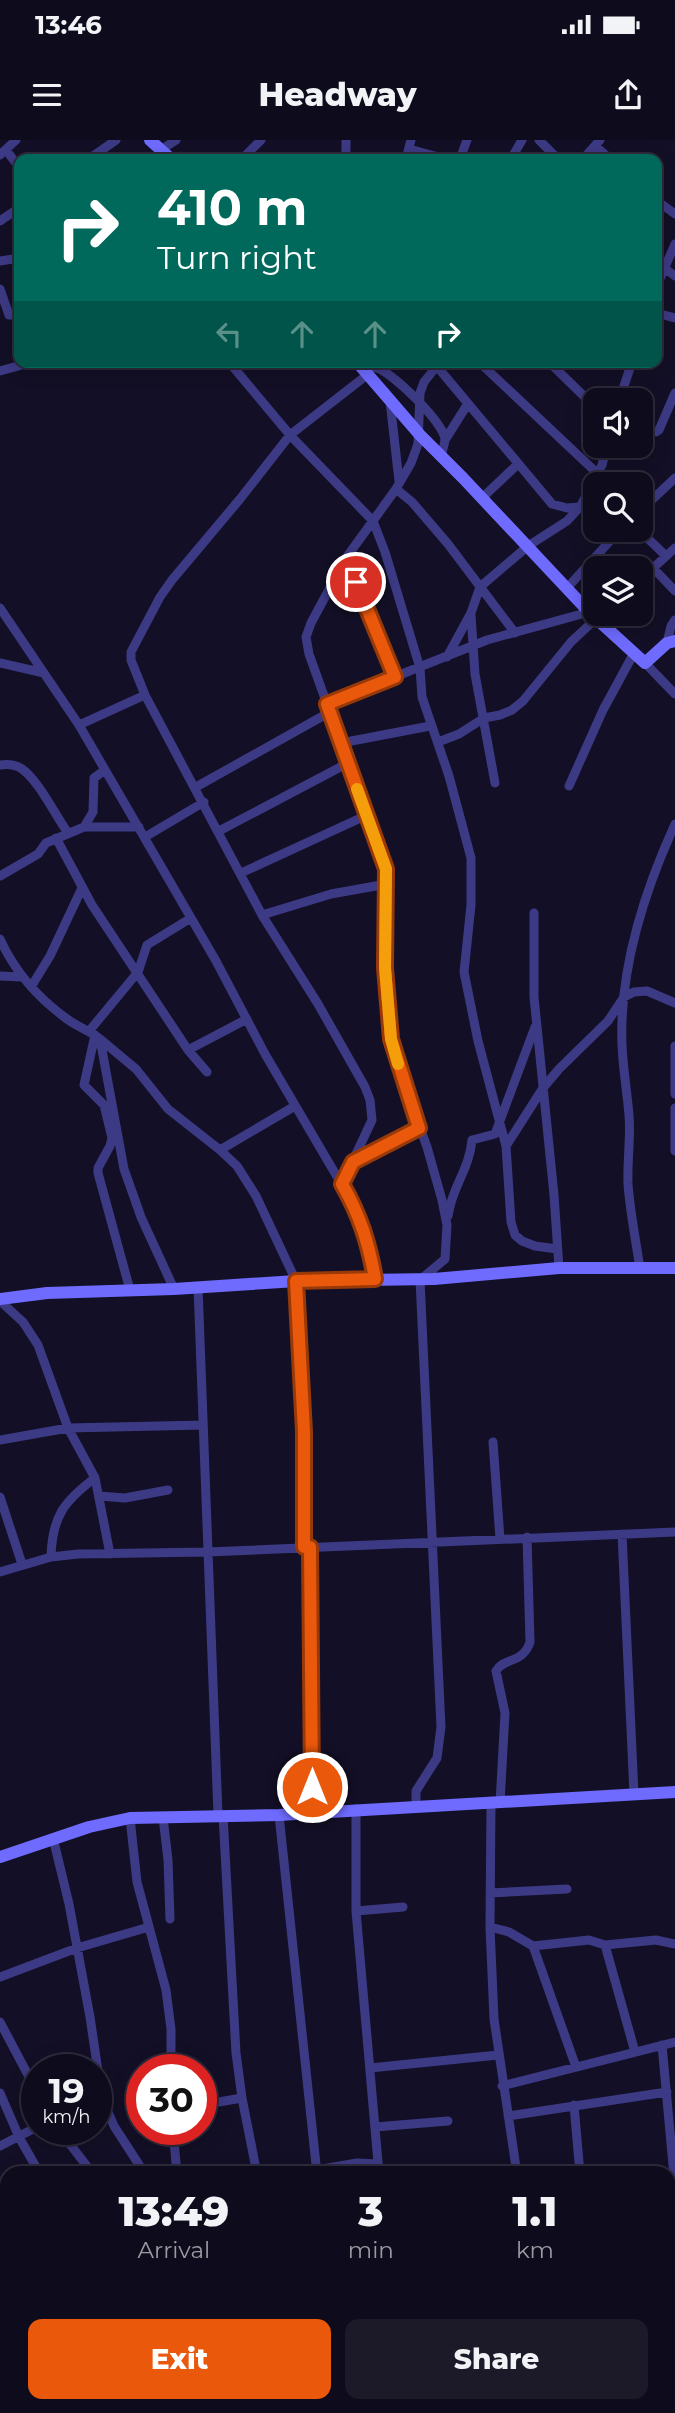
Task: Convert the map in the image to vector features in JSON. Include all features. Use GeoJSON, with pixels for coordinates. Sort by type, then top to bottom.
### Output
{"type":"FeatureCollection","features":[{"type":"Feature","properties":{"kind":"street"},"geometry":{"type":"LineString","coordinates":[[3,152],[16,140]]}},
{"type":"Feature","properties":{"kind":"street"},"geometry":{"type":"LineString","coordinates":[[96,154],[117,140]]}},
{"type":"Feature","properties":{"kind":"street"},"geometry":{"type":"LineString","coordinates":[[150,140],[165,154]]}},
{"type":"Feature","properties":{"kind":"street"},"geometry":{"type":"LineString","coordinates":[[247,154],[261,140]]}},
{"type":"Feature","properties":{"kind":"street"},"geometry":{"type":"LineString","coordinates":[[539,140],[553,154]]}},
{"type":"Feature","properties":{"kind":"street"},"geometry":{"type":"LineString","coordinates":[[662,262],[675,244]]}},
{"type":"Feature","properties":{"kind":"street"},"geometry":{"type":"LineString","coordinates":[[0,289],[9,315],[14,315]]}},
{"type":"Feature","properties":{"kind":"street"},"geometry":{"type":"LineString","coordinates":[[234,368],[290,435],[373,521],[400,597],[420,668],[419,687],[459,808],[471,858],[472,894],[464,972],[476,1031],[506,1146],[511,1222],[515,1236],[535,1246],[557,1249]]}},
{"type":"Feature","properties":{"kind":"street"},"geometry":{"type":"LineString","coordinates":[[342,1184],[372,1120],[370,1100],[346,1051],[262,915],[205,802],[145,695],[131,660],[131,652],[160,597],[290,435],[362,368],[419,435],[583,603]]}},
{"type":"Feature","properties":{"kind":"street"},"geometry":{"type":"LineString","coordinates":[[374,368],[383,371],[410,391],[445,440]]}},
{"type":"Feature","properties":{"kind":"street"},"geometry":{"type":"LineString","coordinates":[[434,368],[424,382],[419,402],[419,435],[411,463],[346,558],[306,637],[309,654],[365,816],[383,858],[387,884],[385,968],[391,1039],[436,1176],[447,1225]]}},
{"type":"Feature","properties":{"kind":"street"},"geometry":{"type":"LineString","coordinates":[[441,368],[467,405],[552,504],[568,509],[580,507]]}},
{"type":"Feature","properties":{"kind":"street"},"geometry":{"type":"LineString","coordinates":[[485,368],[596,472]]}},
{"type":"Feature","properties":{"kind":"street"},"geometry":{"type":"LineString","coordinates":[[554,368],[583,396]]}},
{"type":"Feature","properties":{"kind":"street"},"geometry":{"type":"LineString","coordinates":[[623,388],[629,368]]}},
{"type":"Feature","properties":{"kind":"street"},"geometry":{"type":"LineString","coordinates":[[653,431],[659,430],[675,393]]}},
{"type":"Feature","properties":{"kind":"street"},"geometry":{"type":"LineString","coordinates":[[390,401],[398,485],[515,633]]}},
{"type":"Feature","properties":{"kind":"street"},"geometry":{"type":"LineString","coordinates":[[441,456],[445,440],[467,405]]}},
{"type":"Feature","properties":{"kind":"street"},"geometry":{"type":"LineString","coordinates":[[482,498],[518,464]]}},
{"type":"Feature","properties":{"kind":"street"},"geometry":{"type":"LineString","coordinates":[[653,499],[675,478]]}},
{"type":"Feature","properties":{"kind":"street"},"geometry":{"type":"LineString","coordinates":[[447,657],[471,613],[480,587],[528,546],[551,533],[583,502]]}},
{"type":"Feature","properties":{"kind":"street"},"geometry":{"type":"LineString","coordinates":[[567,588],[609,542]]}},
{"type":"Feature","properties":{"kind":"street"},"geometry":{"type":"LineString","coordinates":[[651,542],[666,556]]}},
{"type":"Feature","properties":{"kind":"street"},"geometry":{"type":"LineString","coordinates":[[675,548],[654,569],[675,591]]}},
{"type":"Feature","properties":{"kind":"street"},"geometry":{"type":"LineString","coordinates":[[346,558],[395,677]]}},
{"type":"Feature","properties":{"kind":"street"},"geometry":{"type":"LineString","coordinates":[[0,608],[79,724],[356,1209],[367,1237],[375,1279]]}},
{"type":"Feature","properties":{"kind":"street"},"geometry":{"type":"LineString","coordinates":[[471,613],[477,684],[495,783]]}},
{"type":"Feature","properties":{"kind":"street"},"geometry":{"type":"LineString","coordinates":[[196,787],[328,708],[395,677],[473,646],[515,633],[583,618]]}},
{"type":"Feature","properties":{"kind":"street"},"geometry":{"type":"LineString","coordinates":[[645,663],[671,642],[671,626],[675,620]]}},
{"type":"Feature","properties":{"kind":"street"},"geometry":{"type":"LineString","coordinates":[[438,742],[459,734],[484,718],[500,715],[523,701],[586,626]]}},
{"type":"Feature","properties":{"kind":"street"},"geometry":{"type":"LineString","coordinates":[[607,626],[675,694]]}},
{"type":"Feature","properties":{"kind":"street"},"geometry":{"type":"LineString","coordinates":[[569,786],[603,710],[634,653]]}},
{"type":"Feature","properties":{"kind":"street"},"geometry":{"type":"LineString","coordinates":[[0,663],[44,673]]}},
{"type":"Feature","properties":{"kind":"street"},"geometry":{"type":"LineString","coordinates":[[79,724],[145,695]]}},
{"type":"Feature","properties":{"kind":"street"},"geometry":{"type":"LineString","coordinates":[[341,743],[430,726]]}},
{"type":"Feature","properties":{"kind":"street"},"geometry":{"type":"LineString","coordinates":[[219,831],[348,763]]}},
{"type":"Feature","properties":{"kind":"street"},"geometry":{"type":"LineString","coordinates":[[0,765],[12,764],[20,767],[29,776],[68,833]]}},
{"type":"Feature","properties":{"kind":"street"},"geometry":{"type":"LineString","coordinates":[[84,827],[93,812],[94,778],[105,770]]}},
{"type":"Feature","properties":{"kind":"street"},"geometry":{"type":"LineString","coordinates":[[145,837],[205,802]]}},
{"type":"Feature","properties":{"kind":"street"},"geometry":{"type":"LineString","coordinates":[[241,873],[365,816]]}},
{"type":"Feature","properties":{"kind":"street"},"geometry":{"type":"LineString","coordinates":[[640,1269],[628,1187],[629,1117],[622,1044],[624,997],[643,906],[657,864],[675,824]]}},
{"type":"Feature","properties":{"kind":"street"},"geometry":{"type":"LineString","coordinates":[[0,876],[38,854],[46,843],[84,827],[139,827]]}},
{"type":"Feature","properties":{"kind":"street"},"geometry":{"type":"LineString","coordinates":[[56,838],[82,888],[188,1050],[207,1072]]}},
{"type":"Feature","properties":{"kind":"street"},"geometry":{"type":"LineString","coordinates":[[262,915],[331,894],[387,884]]}},
{"type":"Feature","properties":{"kind":"street"},"geometry":{"type":"LineString","coordinates":[[31,987],[50,956],[82,888]]}},
{"type":"Feature","properties":{"kind":"street"},"geometry":{"type":"LineString","coordinates":[[534,913],[533,976],[536,1024],[559,1268]]}},
{"type":"Feature","properties":{"kind":"street"},"geometry":{"type":"LineString","coordinates":[[130,1290],[98,1173],[111,1138],[104,1105],[84,1085],[95,1035],[138,972],[147,945],[191,918]]}},
{"type":"Feature","properties":{"kind":"street"},"geometry":{"type":"LineString","coordinates":[[0,939],[21,977],[31,987],[68,1020],[95,1035],[136,1069],[150,1089],[178,1118],[237,1166],[256,1196],[296,1281],[304,1432],[312,1812]]}},
{"type":"Feature","properties":{"kind":"street"},"geometry":{"type":"LineString","coordinates":[[1,977],[21,977]]}},
{"type":"Feature","properties":{"kind":"street"},"geometry":{"type":"LineString","coordinates":[[506,1146],[542,1088],[608,1021],[624,997],[647,990],[675,1003]]}},
{"type":"Feature","properties":{"kind":"street"},"geometry":{"type":"LineString","coordinates":[[188,1050],[247,1019]]}},
{"type":"Feature","properties":{"kind":"street"},"geometry":{"type":"LineString","coordinates":[[421,1280],[445,1259],[447,1225],[454,1189],[469,1162],[472,1140],[492,1136],[500,1125],[536,1024]]}},
{"type":"Feature","properties":{"kind":"street"},"geometry":{"type":"LineString","coordinates":[[95,1035],[124,1169],[141,1217],[173,1289]]}},
{"type":"Feature","properties":{"kind":"street"},"geometry":{"type":"LineString","coordinates":[[675,1046],[675,1094]]}},
{"type":"Feature","properties":{"kind":"street"},"geometry":{"type":"LineString","coordinates":[[220,1150],[295,1106]]}},
{"type":"Feature","properties":{"kind":"street"},"geometry":{"type":"LineString","coordinates":[[675,1108],[675,1151]]}},
{"type":"Feature","properties":{"kind":"street"},"geometry":{"type":"LineString","coordinates":[[353,1162],[419,1128]]}},
{"type":"Feature","properties":{"kind":"street"},"geometry":{"type":"LineString","coordinates":[[0,1300],[47,1293],[296,1281],[421,1280],[559,1268],[675,1268]]}},
{"type":"Feature","properties":{"kind":"street"},"geometry":{"type":"LineString","coordinates":[[416,1807],[416,1791],[437,1758],[441,1727],[421,1280]]}},
{"type":"Feature","properties":{"kind":"street"},"geometry":{"type":"LineString","coordinates":[[198,1287],[220,1815],[236,2053],[255,2166]]}},
{"type":"Feature","properties":{"kind":"street"},"geometry":{"type":"LineString","coordinates":[[0,1300],[23,1322],[38,1345],[68,1428],[95,1478],[110,1554]]}},
{"type":"Feature","properties":{"kind":"street"},"geometry":{"type":"LineString","coordinates":[[0,1440],[68,1428],[203,1425]]}},
{"type":"Feature","properties":{"kind":"street"},"geometry":{"type":"LineString","coordinates":[[493,1442],[500,1539]]}},
{"type":"Feature","properties":{"kind":"street"},"geometry":{"type":"LineString","coordinates":[[51,1557],[55,1522],[64,1506],[95,1478]]}},
{"type":"Feature","properties":{"kind":"street"},"geometry":{"type":"LineString","coordinates":[[99,1496],[125,1498],[168,1490]]}},
{"type":"Feature","properties":{"kind":"street"},"geometry":{"type":"LineString","coordinates":[[0,1497],[22,1564]]}},
{"type":"Feature","properties":{"kind":"street"},"geometry":{"type":"LineString","coordinates":[[0,1572],[51,1557],[78,1554],[207,1552],[675,1532]]}},
{"type":"Feature","properties":{"kind":"street"},"geometry":{"type":"LineString","coordinates":[[622,1534],[634,1794]]}},
{"type":"Feature","properties":{"kind":"street"},"geometry":{"type":"LineString","coordinates":[[516,2166],[494,2019],[490,1893],[505,1722],[496,1671],[499,1666],[522,1656],[530,1642],[527,1537]]}},
{"type":"Feature","properties":{"kind":"street"},"geometry":{"type":"LineString","coordinates":[[0,1857],[53,1838],[130,1818],[279,1815],[675,1792]]}},
{"type":"Feature","properties":{"kind":"street"},"geometry":{"type":"LineString","coordinates":[[356,1810],[356,1911],[378,2166]]}},
{"type":"Feature","properties":{"kind":"street"},"geometry":{"type":"LineString","coordinates":[[279,1815],[315,2166]]}},
{"type":"Feature","properties":{"kind":"street"},"geometry":{"type":"LineString","coordinates":[[163,1817],[170,1919]]}},
{"type":"Feature","properties":{"kind":"street"},"geometry":{"type":"LineString","coordinates":[[130,1818],[137,1882],[166,1990],[171,2054]]}},
{"type":"Feature","properties":{"kind":"street"},"geometry":{"type":"LineString","coordinates":[[53,1838],[69,1904],[94,2054]]}},
{"type":"Feature","properties":{"kind":"street"},"geometry":{"type":"LineString","coordinates":[[490,1893],[567,1889]]}},
{"type":"Feature","properties":{"kind":"street"},"geometry":{"type":"LineString","coordinates":[[356,1911],[403,1906]]}},
{"type":"Feature","properties":{"kind":"street"},"geometry":{"type":"LineString","coordinates":[[0,1977],[77,1948],[149,1927]]}},
{"type":"Feature","properties":{"kind":"street"},"geometry":{"type":"LineString","coordinates":[[490,1927],[509,1932],[533,1946],[589,1940],[605,1945],[656,1940],[675,1944]]}},
{"type":"Feature","properties":{"kind":"street"},"geometry":{"type":"LineString","coordinates":[[605,1945],[635,2052]]}},
{"type":"Feature","properties":{"kind":"street"},"geometry":{"type":"LineString","coordinates":[[533,1946],[576,2067]]}},
{"type":"Feature","properties":{"kind":"street"},"geometry":{"type":"LineString","coordinates":[[0,2022],[21,2062]]}},
{"type":"Feature","properties":{"kind":"street"},"geometry":{"type":"LineString","coordinates":[[502,2086],[675,2042]]}},
{"type":"Feature","properties":{"kind":"street"},"geometry":{"type":"LineString","coordinates":[[662,2045],[673,2119],[674,2166]]}},
{"type":"Feature","properties":{"kind":"street"},"geometry":{"type":"LineString","coordinates":[[370,2068],[498,2055]]}},
{"type":"Feature","properties":{"kind":"street"},"geometry":{"type":"LineString","coordinates":[[508,2116],[667,2092]]}},
{"type":"Feature","properties":{"kind":"street"},"geometry":{"type":"LineString","coordinates":[[0,2093],[19,2137],[35,2166]]}},
{"type":"Feature","properties":{"kind":"street"},"geometry":{"type":"LineString","coordinates":[[217,2102],[242,2098]]}},
{"type":"Feature","properties":{"kind":"street"},"geometry":{"type":"LineString","coordinates":[[574,2105],[579,2166]]}},
{"type":"Feature","properties":{"kind":"street"},"geometry":{"type":"LineString","coordinates":[[112,2122],[140,2166]]}},
{"type":"Feature","properties":{"kind":"street"},"geometry":{"type":"LineString","coordinates":[[375,2127],[448,2122]]}},
{"type":"Feature","properties":{"kind":"street"},"geometry":{"type":"LineString","coordinates":[[0,2146],[19,2137]]}},
{"type":"Feature","properties":{"kind":"street"},"geometry":{"type":"LineString","coordinates":[[71,2145],[87,2166]]}},
{"type":"Feature","properties":{"kind":"street"},"geometry":{"type":"LineString","coordinates":[[174,2145],[176,2166]]}},
{"type":"Feature","properties":{"kind":"street"},"geometry":{"type":"LineString","coordinates":[[343,2166],[357,2163],[368,2166]]}},
{"type":"Feature","properties":{"kind":"slow traffic"},"geometry":{"type":"LineString","coordinates":[[357,789],[386,869],[385,968],[391,1039],[398,1064]]}},
{"type":"Feature","properties":{"kind":"route"},"geometry":{"type":"LineString","coordinates":[[312,1787],[310,1547],[304,1547],[304,1432],[296,1281],[375,1279],[367,1237],[342,1184],[353,1162],[419,1128],[391,1039],[384,943],[386,869],[327,704],[395,677],[356,582]]}}]}
